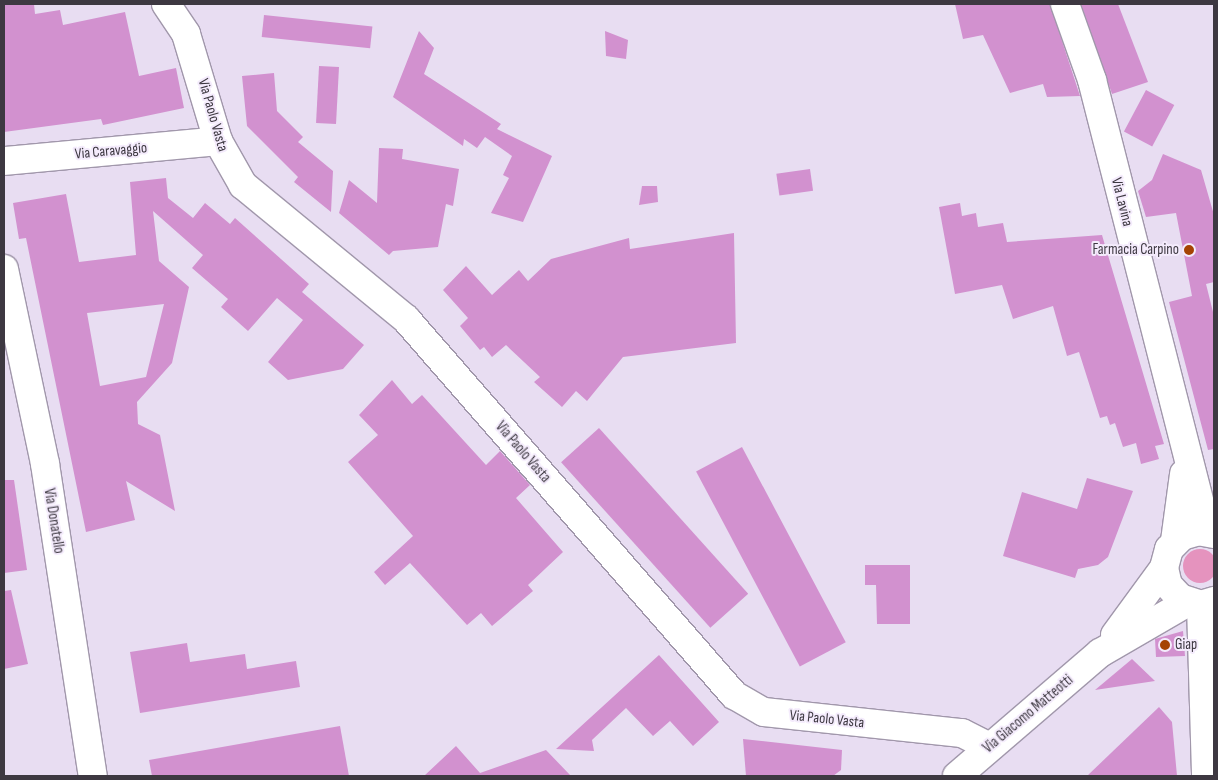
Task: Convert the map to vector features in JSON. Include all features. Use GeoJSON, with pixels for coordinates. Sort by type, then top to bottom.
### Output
{"type":"FeatureCollection","features":[{"type":"Feature","properties":{"kind":"street","name":"Via Paolo Vasta"},"geometry":{"type":"LineString","coordinates":[[166,4],[198,63],[218,141],[243,185],[412,326],[745,705],[764,712],[962,734],[990,746]]}},
{"type":"Feature","properties":{"kind":"street","name":"Via Lavina"},"geometry":{"type":"LineString","coordinates":[[1065,4],[1092,80],[1186,460],[1212,533]]}},
{"type":"Feature","properties":{"kind":"street","name":"Via Caravaggio"},"geometry":{"type":"LineString","coordinates":[[4,161],[218,141]]}},
{"type":"Feature","properties":{"kind":"street","name":"Via Donatello"},"geometry":{"type":"LineString","coordinates":[[4,269],[45,464],[93,776]]}},
{"type":"Feature","properties":{"kind":"street"},"geometry":{"type":"LineString","coordinates":[[1100,653],[1164,568],[1175,542],[1186,460]]}},
{"type":"Feature","properties":{"kind":"street"},"geometry":{"type":"LineString","coordinates":[[1175,542],[1190,532],[1212,533]]}},
{"type":"Feature","properties":{"kind":"street"},"geometry":{"type":"LineString","coordinates":[[1164,568],[1168,585],[1201,603]]}},
{"type":"Feature","properties":{"kind":"street"},"geometry":{"type":"LineString","coordinates":[[1100,653],[1201,603]]}},
{"type":"Feature","properties":{"kind":"street"},"geometry":{"type":"LineString","coordinates":[[1201,603],[1206,776]]}},
{"type":"Feature","properties":{"kind":"street","name":"Via Giacomo Matteotti"},"geometry":{"type":"LineString","coordinates":[[957,776],[1100,653]]}},
{"type":"Feature","properties":{"kind":"shaded area"},"geometry":{"type":"Polygon","coordinates":[[[1200,549],[1207,550],[1212,554],[1216,559],[1216,573],[1212,578],[1207,582],[1200,583],[1193,582],[1188,578],[1184,573],[1183,566],[1184,559],[1188,554],[1193,550],[1200,549]]]}},
{"type":"Feature","properties":{"kind":"building"},"geometry":{"type":"Polygon","coordinates":[[[4,4],[34,4],[35,14],[60,10],[63,25],[125,12],[139,76],[176,68],[184,108],[103,125],[101,119],[4,132],[4,4]]]}},
{"type":"Feature","properties":{"kind":"building"},"geometry":{"type":"Polygon","coordinates":[[[955,4],[1050,4],[1080,96],[1047,97],[1043,84],[1010,93],[983,35],[963,39],[955,4]]]}},
{"type":"Feature","properties":{"kind":"building"},"geometry":{"type":"Polygon","coordinates":[[[1081,4],[1118,4],[1148,82],[1112,94],[1081,4]]]}},
{"type":"Feature","properties":{"kind":"building"},"geometry":{"type":"Polygon","coordinates":[[[264,15],[372,26],[370,48],[262,37],[264,15]]]}},
{"type":"Feature","properties":{"kind":"building"},"geometry":{"type":"Polygon","coordinates":[[[419,31],[434,48],[424,74],[501,124],[497,129],[552,156],[523,222],[491,213],[509,178],[503,175],[512,156],[485,137],[477,148],[464,139],[463,146],[393,97],[419,31]]]}},
{"type":"Feature","properties":{"kind":"building"},"geometry":{"type":"Polygon","coordinates":[[[605,31],[628,40],[626,59],[606,56],[605,31]]]}},
{"type":"Feature","properties":{"kind":"building"},"geometry":{"type":"Polygon","coordinates":[[[319,66],[339,67],[336,124],[316,123],[319,66]]]}},
{"type":"Feature","properties":{"kind":"building"},"geometry":{"type":"Polygon","coordinates":[[[274,73],[277,111],[303,137],[298,142],[333,171],[331,212],[294,182],[298,177],[247,126],[242,76],[274,73]]]}},
{"type":"Feature","properties":{"kind":"building"},"geometry":{"type":"Polygon","coordinates":[[[1146,90],[1174,105],[1152,147],[1124,131],[1146,90]]]}},
{"type":"Feature","properties":{"kind":"building"},"geometry":{"type":"Polygon","coordinates":[[[379,148],[403,149],[402,159],[459,169],[453,206],[446,204],[438,247],[393,251],[389,255],[339,213],[349,180],[377,203],[379,148]]]}},
{"type":"Feature","properties":{"kind":"building"},"geometry":{"type":"Polygon","coordinates":[[[1163,154],[1201,170],[1214,215],[1214,282],[1206,284],[1214,316],[1214,449],[1208,450],[1169,302],[1192,296],[1176,213],[1146,217],[1138,191],[1152,180],[1163,154]]]}},
{"type":"Feature","properties":{"kind":"building"},"geometry":{"type":"Polygon","coordinates":[[[810,169],[813,191],[779,196],[776,174],[810,169]]]}},
{"type":"Feature","properties":{"kind":"building"},"geometry":{"type":"Polygon","coordinates":[[[166,178],[168,198],[193,218],[205,203],[230,224],[235,218],[309,284],[302,292],[364,345],[343,369],[288,380],[268,362],[303,320],[277,298],[248,331],[221,307],[228,299],[192,268],[203,255],[153,211],[159,261],[189,287],[172,363],[137,402],[138,424],[160,435],[175,511],[126,481],[135,520],[86,532],[26,238],[19,239],[13,203],[66,194],[79,262],[136,255],[130,182],[166,178]],[[164,304],[87,313],[100,386],[146,377],[164,304]]]}},
{"type":"Feature","properties":{"kind":"building"},"geometry":{"type":"Polygon","coordinates":[[[642,186],[657,186],[658,202],[639,205],[642,186]]]}},
{"type":"Feature","properties":{"kind":"building"},"geometry":{"type":"Polygon","coordinates":[[[960,203],[962,216],[976,213],[978,227],[1003,223],[1007,242],[1102,235],[1164,444],[1155,446],[1159,459],[1141,464],[1136,443],[1123,447],[1115,423],[1110,425],[1107,416],[1100,418],[1079,352],[1067,356],[1053,306],[1013,319],[1002,285],[955,294],[939,207],[960,203]]]}},
{"type":"Feature","properties":{"kind":"building"},"geometry":{"type":"Polygon","coordinates":[[[734,233],[736,343],[623,357],[587,401],[576,391],[562,407],[534,382],[540,377],[506,345],[492,357],[484,347],[480,350],[460,326],[468,318],[443,290],[466,266],[492,295],[519,270],[528,281],[551,259],[629,238],[630,249],[734,233]]]}},
{"type":"Feature","properties":{"kind":"building"},"geometry":{"type":"Polygon","coordinates":[[[392,380],[412,404],[422,395],[486,465],[500,451],[530,485],[516,498],[563,552],[528,585],[533,591],[492,626],[481,613],[467,625],[410,563],[385,585],[374,572],[413,536],[348,462],[378,435],[359,415],[392,380]]]}},
{"type":"Feature","properties":{"kind":"building"},"geometry":{"type":"Polygon","coordinates":[[[599,428],[748,594],[710,628],[561,462],[599,428]]]}},
{"type":"Feature","properties":{"kind":"building"},"geometry":{"type":"Polygon","coordinates":[[[742,447],[846,642],[800,667],[696,471],[742,447]]]}},
{"type":"Feature","properties":{"kind":"building"},"geometry":{"type":"Polygon","coordinates":[[[1087,478],[1133,491],[1108,557],[1098,565],[1078,569],[1075,578],[1003,556],[1022,492],[1077,509],[1087,478]]]}},
{"type":"Feature","properties":{"kind":"building"},"geometry":{"type":"Polygon","coordinates":[[[4,480],[14,480],[27,570],[4,573],[4,480]]]}},
{"type":"Feature","properties":{"kind":"building"},"geometry":{"type":"Polygon","coordinates":[[[865,565],[910,565],[910,624],[877,624],[876,585],[865,585],[865,565]]]}},
{"type":"Feature","properties":{"kind":"building"},"geometry":{"type":"Polygon","coordinates":[[[11,590],[28,664],[4,669],[4,591],[11,590]]]}},
{"type":"Feature","properties":{"kind":"building"},"geometry":{"type":"Polygon","coordinates":[[[1183,631],[1185,656],[1156,657],[1155,639],[1183,631]]]}},
{"type":"Feature","properties":{"kind":"building"},"geometry":{"type":"Polygon","coordinates":[[[187,643],[190,662],[245,654],[247,669],[296,661],[300,687],[140,713],[130,652],[187,643]]]}},
{"type":"Feature","properties":{"kind":"building"},"geometry":{"type":"Polygon","coordinates":[[[659,655],[719,722],[693,746],[670,721],[653,736],[626,708],[592,740],[594,751],[556,749],[659,655]]]}},
{"type":"Feature","properties":{"kind":"building"},"geometry":{"type":"Polygon","coordinates":[[[1132,659],[1155,681],[1095,690],[1132,659]]]}},
{"type":"Feature","properties":{"kind":"building"},"geometry":{"type":"Polygon","coordinates":[[[1159,707],[1172,722],[1177,776],[1087,776],[1159,707]]]}},
{"type":"Feature","properties":{"kind":"building"},"geometry":{"type":"Polygon","coordinates":[[[340,726],[349,776],[152,776],[149,760],[340,726]]]}},
{"type":"Feature","properties":{"kind":"building"},"geometry":{"type":"Polygon","coordinates":[[[743,739],[842,750],[841,770],[833,776],[746,776],[743,739]]]}},
{"type":"Feature","properties":{"kind":"building"},"geometry":{"type":"Polygon","coordinates":[[[456,746],[480,773],[546,750],[571,776],[424,776],[456,746]]]}},
{"type":"Feature","properties":{"kind":"place","name":"Farmacia Carpino"},"geometry":{"type":"Point","coordinates":[1189,250]}},
{"type":"Feature","properties":{"kind":"place","name":"Giap"},"geometry":{"type":"Point","coordinates":[1165,645]}}]}
